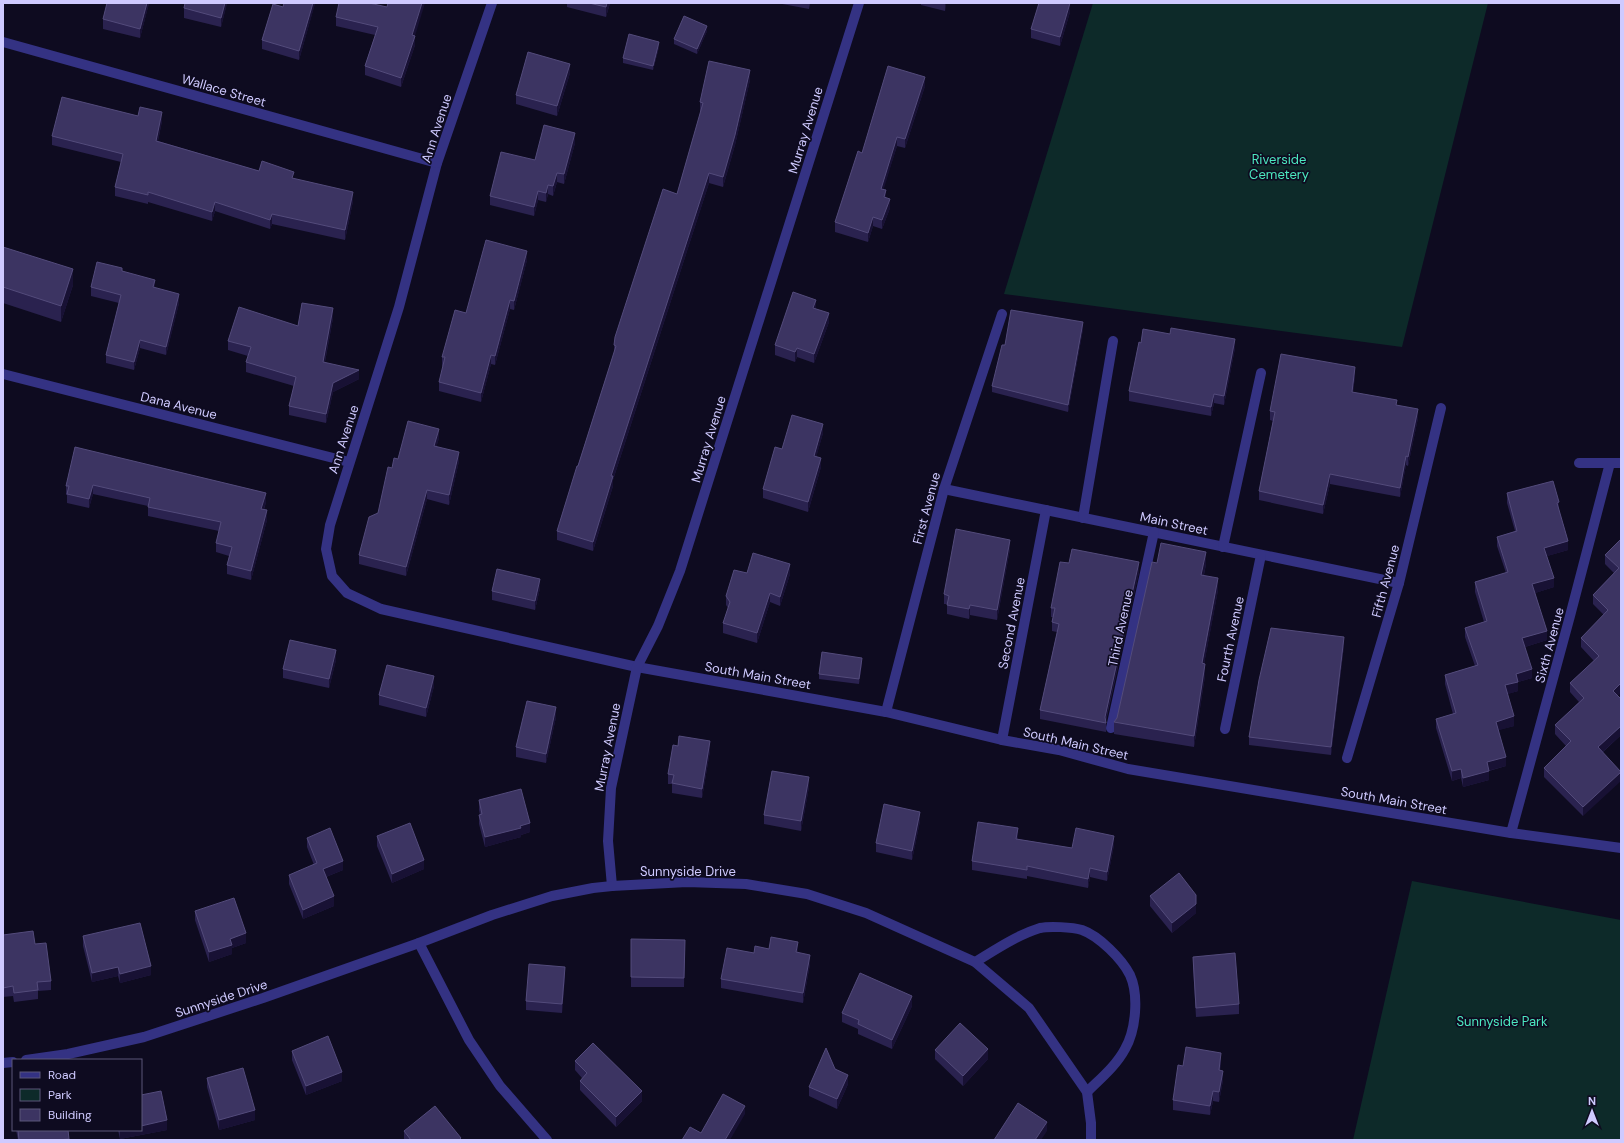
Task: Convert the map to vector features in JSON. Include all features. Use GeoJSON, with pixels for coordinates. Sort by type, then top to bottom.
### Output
{"type":"FeatureCollection","features":[{"type":"Feature","properties":{"kind":"street","name":"Ann Avenue"},"geometry":{"type":"LineString","coordinates":[[492,3],[437,163],[399,307],[349,462],[330,525],[326,549],[332,576],[346,593],[381,609],[637,667]]}},
{"type":"Feature","properties":{"kind":"street","name":"Murray Avenue"},"geometry":{"type":"LineString","coordinates":[[612,886],[608,841],[611,788],[637,667],[658,626],[680,571],[859,3]]}},
{"type":"Feature","properties":{"kind":"street","name":"Wallace Street"},"geometry":{"type":"LineString","coordinates":[[3,42],[437,163]]}},
{"type":"Feature","properties":{"kind":"street","name":"First Avenue"},"geometry":{"type":"LineString","coordinates":[[886,712],[944,489],[1002,314]]}},
{"type":"Feature","properties":{"kind":"street"},"geometry":{"type":"LineString","coordinates":[[1083,518],[1113,341]]}},
{"type":"Feature","properties":{"kind":"street"},"geometry":{"type":"LineString","coordinates":[[1223,547],[1261,373]]}},
{"type":"Feature","properties":{"kind":"street","name":"Dana Avenue"},"geometry":{"type":"LineString","coordinates":[[3,374],[349,462]]}},
{"type":"Feature","properties":{"kind":"street","name":"Fifth Avenue"},"geometry":{"type":"LineString","coordinates":[[1347,758],[1399,583],[1441,408]]}},
{"type":"Feature","properties":{"kind":"street"},"geometry":{"type":"LineString","coordinates":[[1579,463],[1621,463]]}},
{"type":"Feature","properties":{"kind":"street","name":"Sixth Avenue"},"geometry":{"type":"LineString","coordinates":[[1511,833],[1610,463]]}},
{"type":"Feature","properties":{"kind":"street","name":"Main Street"},"geometry":{"type":"LineString","coordinates":[[944,489],[1399,583]]}},
{"type":"Feature","properties":{"kind":"street","name":"Second Avenue"},"geometry":{"type":"LineString","coordinates":[[1002,740],[1046,510]]}},
{"type":"Feature","properties":{"kind":"street","name":"Third Avenue"},"geometry":{"type":"LineString","coordinates":[[1111,728],[1154,532]]}},
{"type":"Feature","properties":{"kind":"street","name":"Fourth Avenue"},"geometry":{"type":"LineString","coordinates":[[1225,729],[1261,555]]}},
{"type":"Feature","properties":{"kind":"street","name":"South Main Street"},"geometry":{"type":"LineString","coordinates":[[637,667],[886,712],[1002,740],[1059,750],[1128,769],[1511,833],[1621,848]]}},
{"type":"Feature","properties":{"kind":"street","name":"Sunnyside Drive"},"geometry":{"type":"LineString","coordinates":[[33,1059],[68,1054],[144,1037],[263,998],[419,943],[492,915],[552,896],[612,886],[687,882],[746,884],[807,894],[866,913],[975,962],[1029,1008],[1087,1092],[1091,1123],[1091,1140]]}},
{"type":"Feature","properties":{"kind":"street"},"geometry":{"type":"LineString","coordinates":[[975,962],[1012,940],[1040,928],[1060,927],[1082,930],[1099,939],[1115,954],[1130,975],[1136,998],[1134,1023],[1126,1049],[1111,1068],[1087,1092]]}},
{"type":"Feature","properties":{"kind":"street"},"geometry":{"type":"LineString","coordinates":[[419,943],[469,1040],[500,1086],[547,1140]]}},
{"type":"Feature","properties":{"kind":"green space","name":"Riverside Cemetery"},"geometry":{"type":"Polygon","coordinates":[[[1093,3],[1488,3],[1402,347],[1004,294],[1093,3]]]}},
{"type":"Feature","properties":{"kind":"green space","name":"Sunnyside Park"},"geometry":{"type":"Polygon","coordinates":[[[1412,881],[1621,920],[1621,1140],[1353,1140],[1412,881]]]}},
{"type":"Feature","properties":{"kind":"building"},"geometry":{"type":"Polygon","coordinates":[[[107,3],[147,3],[140,29],[103,19],[107,3]]]}},
{"type":"Feature","properties":{"kind":"building"},"geometry":{"type":"Polygon","coordinates":[[[185,3],[225,3],[221,18],[184,8],[185,3]]]}},
{"type":"Feature","properties":{"kind":"building"},"geometry":{"type":"Polygon","coordinates":[[[284,3],[313,3],[299,51],[262,40],[273,4],[283,7],[284,3]]]}},
{"type":"Feature","properties":{"kind":"building"},"geometry":{"type":"Polygon","coordinates":[[[339,3],[369,3],[387,7],[388,3],[422,3],[412,35],[415,36],[401,78],[365,66],[378,27],[336,17],[339,3]]]}},
{"type":"Feature","properties":{"kind":"building"},"geometry":{"type":"Polygon","coordinates":[[[589,3],[607,3],[606,7],[589,3]]]}},
{"type":"Feature","properties":{"kind":"building"},"geometry":{"type":"Polygon","coordinates":[[[1039,3],[1070,3],[1060,37],[1031,29],[1039,3]]]}},
{"type":"Feature","properties":{"kind":"building"},"geometry":{"type":"Polygon","coordinates":[[[684,16],[707,26],[697,49],[674,39],[684,16]]]}},
{"type":"Feature","properties":{"kind":"building"},"geometry":{"type":"Polygon","coordinates":[[[629,34],[659,42],[653,66],[623,58],[629,34]]]}},
{"type":"Feature","properties":{"kind":"building"},"geometry":{"type":"Polygon","coordinates":[[[528,52],[570,64],[557,106],[516,95],[528,52]]]}},
{"type":"Feature","properties":{"kind":"building"},"geometry":{"type":"Polygon","coordinates":[[[709,61],[750,70],[735,135],[723,177],[709,173],[611,476],[613,476],[593,542],[557,531],[616,346],[614,345],[615,337],[663,189],[677,194],[703,103],[700,102],[709,61]]]}},
{"type":"Feature","properties":{"kind":"building"},"geometry":{"type":"Polygon","coordinates":[[[888,66],[925,77],[905,139],[897,137],[881,189],[886,190],[884,197],[890,199],[882,220],[873,217],[868,233],[835,222],[858,151],[862,153],[888,66]]]}},
{"type":"Feature","properties":{"kind":"building"},"geometry":{"type":"Polygon","coordinates":[[[62,97],[138,116],[140,107],[162,112],[156,141],[259,171],[262,161],[294,172],[292,178],[353,192],[345,230],[272,214],[270,220],[215,202],[212,212],[148,192],[148,195],[115,187],[123,154],[52,136],[62,97]]]}},
{"type":"Feature","properties":{"kind":"building"},"geometry":{"type":"Polygon","coordinates":[[[544,125],[575,133],[564,174],[557,173],[553,186],[548,185],[546,193],[538,191],[534,207],[490,196],[501,152],[535,160],[544,125]]]}},
{"type":"Feature","properties":{"kind":"building"},"geometry":{"type":"Polygon","coordinates":[[[486,240],[527,251],[514,301],[510,300],[495,356],[491,355],[481,393],[439,382],[445,357],[442,357],[455,310],[466,313],[486,240]]]}},
{"type":"Feature","properties":{"kind":"building"},"geometry":{"type":"Polygon","coordinates":[[[3,247],[73,269],[61,306],[3,287],[3,247]]]}},
{"type":"Feature","properties":{"kind":"building"},"geometry":{"type":"Polygon","coordinates":[[[97,262],[122,268],[122,271],[155,280],[153,287],[179,294],[166,347],[140,340],[134,362],[106,355],[121,295],[91,287],[97,262]]]}},
{"type":"Feature","properties":{"kind":"building"},"geometry":{"type":"Polygon","coordinates":[[[793,292],[816,300],[813,308],[829,313],[814,354],[797,348],[795,352],[775,345],[793,292]]]}},
{"type":"Feature","properties":{"kind":"building"},"geometry":{"type":"Polygon","coordinates":[[[302,303],[333,308],[323,362],[359,370],[333,383],[326,414],[289,406],[296,377],[246,362],[251,347],[228,341],[239,307],[298,326],[302,303]]]}},
{"type":"Feature","properties":{"kind":"building"},"geometry":{"type":"Polygon","coordinates":[[[1011,310],[1083,322],[1068,405],[992,386],[1002,345],[1005,345],[1011,310]]]}},
{"type":"Feature","properties":{"kind":"building"},"geometry":{"type":"Polygon","coordinates":[[[1171,328],[1235,339],[1224,396],[1214,394],[1211,407],[1129,391],[1143,329],[1170,334],[1171,328]]]}},
{"type":"Feature","properties":{"kind":"building"},"geometry":{"type":"Polygon","coordinates":[[[1281,354],[1355,367],[1352,392],[1397,400],[1396,405],[1418,409],[1408,457],[1406,456],[1400,488],[1330,474],[1323,505],[1259,491],[1275,412],[1270,411],[1281,354]]]}},
{"type":"Feature","properties":{"kind":"building"},"geometry":{"type":"Polygon","coordinates":[[[792,415],[823,424],[814,456],[821,458],[808,502],[763,489],[775,447],[782,449],[792,415]]]}},
{"type":"Feature","properties":{"kind":"building"},"geometry":{"type":"Polygon","coordinates":[[[408,421],[439,429],[434,446],[459,452],[449,495],[427,490],[406,567],[359,555],[369,517],[378,513],[388,467],[392,468],[394,458],[398,459],[408,421]]]}},
{"type":"Feature","properties":{"kind":"building"},"geometry":{"type":"Polygon","coordinates":[[[75,447],[266,493],[261,509],[267,510],[251,571],[227,565],[232,547],[216,543],[221,522],[148,507],[150,498],[93,485],[89,499],[67,494],[69,486],[66,486],[75,447]]]}},
{"type":"Feature","properties":{"kind":"building"},"geometry":{"type":"Polygon","coordinates":[[[1553,481],[1559,502],[1557,503],[1568,541],[1544,548],[1554,578],[1532,584],[1547,631],[1522,638],[1532,669],[1516,674],[1518,682],[1505,685],[1514,716],[1496,722],[1506,757],[1487,762],[1489,771],[1463,778],[1461,769],[1452,771],[1436,719],[1456,713],[1445,675],[1478,665],[1465,628],[1487,621],[1475,582],[1508,572],[1497,537],[1517,531],[1507,493],[1553,481]]]}},
{"type":"Feature","properties":{"kind":"building"},"geometry":{"type":"Polygon","coordinates":[[[956,529],[1010,540],[997,610],[970,605],[969,609],[947,605],[949,596],[944,594],[956,529]]]}},
{"type":"Feature","properties":{"kind":"building"},"geometry":{"type":"Polygon","coordinates":[[[1621,539],[1621,683],[1613,691],[1621,699],[1621,726],[1598,747],[1621,772],[1583,807],[1544,768],[1571,741],[1555,725],[1584,698],[1570,683],[1599,656],[1581,638],[1608,610],[1593,595],[1619,568],[1605,555],[1621,539]]]}},
{"type":"Feature","properties":{"kind":"building"},"geometry":{"type":"Polygon","coordinates":[[[1161,543],[1206,552],[1201,575],[1218,578],[1202,663],[1205,664],[1194,736],[1114,722],[1117,718],[1152,562],[1157,563],[1161,543]]]}},
{"type":"Feature","properties":{"kind":"building"},"geometry":{"type":"Polygon","coordinates":[[[1072,549],[1139,562],[1105,717],[1106,723],[1040,710],[1059,624],[1052,622],[1055,608],[1051,608],[1060,562],[1069,563],[1072,549]]]}},
{"type":"Feature","properties":{"kind":"building"},"geometry":{"type":"Polygon","coordinates":[[[753,553],[790,564],[780,597],[770,593],[757,633],[723,623],[730,602],[726,596],[734,570],[747,573],[753,553]]]}},
{"type":"Feature","properties":{"kind":"building"},"geometry":{"type":"Polygon","coordinates":[[[497,569],[540,579],[535,601],[492,591],[497,569]]]}},
{"type":"Feature","properties":{"kind":"building"},"geometry":{"type":"Polygon","coordinates":[[[1271,628],[1344,637],[1331,747],[1249,737],[1259,680],[1271,628]]]}},
{"type":"Feature","properties":{"kind":"building"},"geometry":{"type":"Polygon","coordinates":[[[290,640],[336,650],[329,679],[283,669],[290,640]]]}},
{"type":"Feature","properties":{"kind":"building"},"geometry":{"type":"Polygon","coordinates":[[[822,652],[862,658],[859,679],[819,674],[822,652]]]}},
{"type":"Feature","properties":{"kind":"building"},"geometry":{"type":"Polygon","coordinates":[[[387,665],[434,676],[426,708],[379,695],[387,665]]]}},
{"type":"Feature","properties":{"kind":"building"},"geometry":{"type":"Polygon","coordinates":[[[527,701],[556,707],[546,754],[516,747],[527,701]]]}},
{"type":"Feature","properties":{"kind":"building"},"geometry":{"type":"Polygon","coordinates":[[[679,736],[710,741],[702,789],[672,783],[674,775],[668,774],[673,745],[678,746],[679,736]]]}},
{"type":"Feature","properties":{"kind":"building"},"geometry":{"type":"Polygon","coordinates":[[[772,771],[809,777],[801,821],[764,815],[772,771]]]}},
{"type":"Feature","properties":{"kind":"building"},"geometry":{"type":"Polygon","coordinates":[[[521,789],[530,823],[520,826],[521,828],[485,837],[479,815],[482,814],[479,800],[521,789]]]}},
{"type":"Feature","properties":{"kind":"building"},"geometry":{"type":"Polygon","coordinates":[[[884,804],[920,812],[912,851],[876,843],[884,804]]]}},
{"type":"Feature","properties":{"kind":"building"},"geometry":{"type":"Polygon","coordinates":[[[978,822],[1018,828],[1016,839],[1072,848],[1076,828],[1114,836],[1107,872],[1090,868],[1088,879],[1027,866],[1027,870],[972,861],[978,822]]]}},
{"type":"Feature","properties":{"kind":"building"},"geometry":{"type":"Polygon","coordinates":[[[410,823],[424,860],[392,874],[377,836],[410,823]]]}},
{"type":"Feature","properties":{"kind":"building"},"geometry":{"type":"Polygon","coordinates":[[[330,828],[343,861],[323,869],[334,896],[303,910],[289,875],[317,863],[307,838],[330,828]]]}},
{"type":"Feature","properties":{"kind":"building"},"geometry":{"type":"Polygon","coordinates":[[[1179,873],[1196,895],[1196,904],[1172,923],[1150,896],[1179,873]]]}},
{"type":"Feature","properties":{"kind":"building"},"geometry":{"type":"Polygon","coordinates":[[[234,898],[246,933],[230,939],[232,945],[209,952],[195,911],[234,898]]]}},
{"type":"Feature","properties":{"kind":"building"},"geometry":{"type":"Polygon","coordinates":[[[140,923],[151,966],[120,974],[118,967],[92,973],[83,936],[140,923]]]}},
{"type":"Feature","properties":{"kind":"building"},"geometry":{"type":"Polygon","coordinates":[[[33,931],[35,944],[46,943],[51,981],[37,982],[38,990],[14,993],[13,986],[3,988],[3,935],[33,931]]]}},
{"type":"Feature","properties":{"kind":"building"},"geometry":{"type":"Polygon","coordinates":[[[771,937],[798,942],[796,952],[810,955],[803,993],[721,979],[727,948],[754,953],[755,946],[769,949],[771,937]]]}},
{"type":"Feature","properties":{"kind":"building"},"geometry":{"type":"Polygon","coordinates":[[[631,939],[685,940],[684,978],[631,977],[631,939]]]}},
{"type":"Feature","properties":{"kind":"building"},"geometry":{"type":"Polygon","coordinates":[[[1235,953],[1239,1004],[1196,1008],[1193,957],[1235,953]]]}},
{"type":"Feature","properties":{"kind":"building"},"geometry":{"type":"Polygon","coordinates":[[[529,964],[565,967],[562,1004],[526,1001],[529,964]]]}},
{"type":"Feature","properties":{"kind":"building"},"geometry":{"type":"Polygon","coordinates":[[[860,973],[912,996],[892,1040],[858,1024],[859,1020],[842,1013],[860,973]]]}},
{"type":"Feature","properties":{"kind":"building"},"geometry":{"type":"Polygon","coordinates":[[[960,1023],[988,1049],[963,1076],[935,1050],[960,1023]]]}},
{"type":"Feature","properties":{"kind":"building"},"geometry":{"type":"Polygon","coordinates":[[[328,1036],[342,1072],[306,1086],[292,1051],[328,1036]]]}},
{"type":"Feature","properties":{"kind":"building"},"geometry":{"type":"Polygon","coordinates":[[[593,1043],[642,1091],[616,1117],[580,1081],[587,1073],[575,1061],[593,1043]]]}},
{"type":"Feature","properties":{"kind":"building"},"geometry":{"type":"Polygon","coordinates":[[[1186,1047],[1221,1053],[1219,1070],[1223,1071],[1219,1092],[1213,1091],[1210,1106],[1173,1100],[1178,1065],[1183,1066],[1186,1047]]]}},
{"type":"Feature","properties":{"kind":"building"},"geometry":{"type":"Polygon","coordinates":[[[826,1048],[835,1069],[848,1075],[837,1099],[809,1087],[826,1048]]]}},
{"type":"Feature","properties":{"kind":"building"},"geometry":{"type":"Polygon","coordinates":[[[243,1068],[255,1110],[219,1120],[207,1078],[243,1068]]]}},
{"type":"Feature","properties":{"kind":"building"},"geometry":{"type":"Polygon","coordinates":[[[161,1091],[167,1120],[142,1126],[142,1095],[161,1091]]]}},
{"type":"Feature","properties":{"kind":"building"},"geometry":{"type":"Polygon","coordinates":[[[723,1094],[745,1106],[725,1140],[682,1140],[690,1127],[701,1133],[723,1094]]]}},
{"type":"Feature","properties":{"kind":"building"},"geometry":{"type":"Polygon","coordinates":[[[1018,1103],[1047,1122],[1035,1140],[994,1140],[1018,1103]]]}},
{"type":"Feature","properties":{"kind":"building"},"geometry":{"type":"Polygon","coordinates":[[[435,1106],[461,1138],[459,1140],[411,1140],[404,1131],[435,1106]]]}},
{"type":"Feature","properties":{"kind":"building"},"geometry":{"type":"Polygon","coordinates":[[[18,1131],[68,1131],[69,1139],[58,1140],[19,1140],[18,1131]]]}}]}
